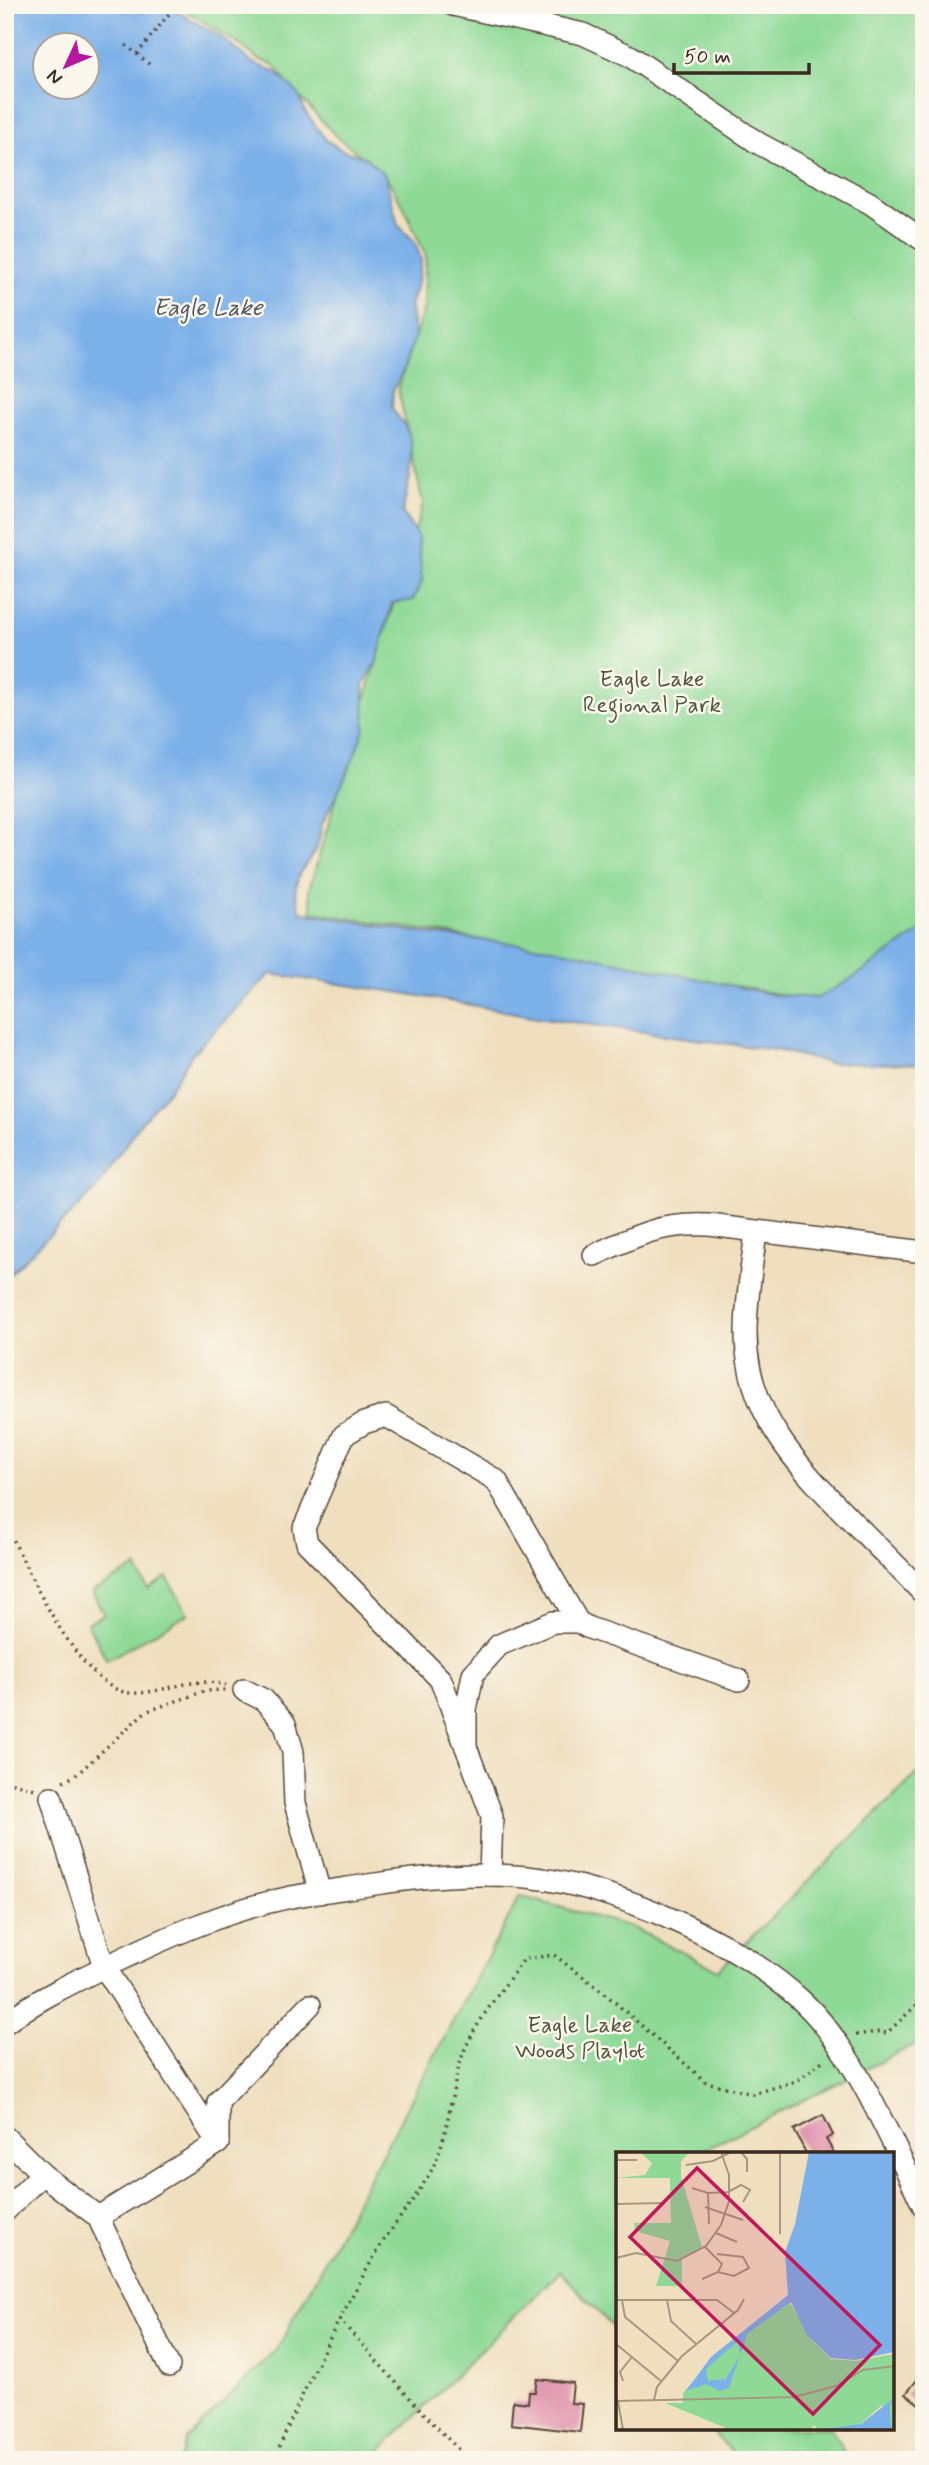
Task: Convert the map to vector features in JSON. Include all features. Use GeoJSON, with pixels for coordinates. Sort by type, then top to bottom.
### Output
{"type":"FeatureCollection","features":[{"type":"Feature","properties":{"kind":"street"},"geometry":{"type":"LineString","coordinates":[[453,5],[583,34],[630,56],[758,143],[870,203],[924,241]]}},
{"type":"Feature","properties":{"kind":"street"},"geometry":{"type":"LineString","coordinates":[[594,1255],[651,1230],[679,1224],[709,1225],[924,1252]]}},
{"type":"Feature","properties":{"kind":"street"},"geometry":{"type":"LineString","coordinates":[[756,1232],[746,1334],[750,1371],[760,1405],[780,1441],[807,1475],[924,1594]]}},
{"type":"Feature","properties":{"kind":"street"},"geometry":{"type":"LineString","coordinates":[[490,1875],[492,1816],[441,1680],[307,1543],[304,1528],[344,1435],[364,1423],[386,1416],[496,1480],[578,1622]]}},
{"type":"Feature","properties":{"kind":"street"},"geometry":{"type":"LineString","coordinates":[[466,1747],[466,1710],[473,1674],[499,1644],[553,1622],[578,1622],[739,1680]]}},
{"type":"Feature","properties":{"kind":"street"},"geometry":{"type":"LineString","coordinates":[[244,1690],[264,1700],[285,1724],[293,1752],[295,1803],[320,1893]]}},
{"type":"Feature","properties":{"kind":"street"},"geometry":{"type":"LineString","coordinates":[[49,1792],[104,1967],[218,2143]]}},
{"type":"Feature","properties":{"kind":"street"},"geometry":{"type":"LineString","coordinates":[[5,2023],[104,1967],[237,1911],[290,1897],[423,1877],[530,1877],[633,1903],[724,1945],[805,2003],[839,2046],[924,2207]]}},
{"type":"Feature","properties":{"kind":"street"},"geometry":{"type":"LineString","coordinates":[[218,2143],[218,2102],[310,2005]]}},
{"type":"Feature","properties":{"kind":"street"},"geometry":{"type":"LineString","coordinates":[[5,2137],[42,2174],[98,2217],[169,2366]]}},
{"type":"Feature","properties":{"kind":"street"},"geometry":{"type":"LineString","coordinates":[[98,2217],[218,2143]]}},
{"type":"Feature","properties":{"kind":"street"},"geometry":{"type":"LineString","coordinates":[[5,2211],[42,2174]]}},
{"type":"Feature","properties":{"kind":"path"},"geometry":{"type":"LineString","coordinates":[[137,54],[176,5]]}},
{"type":"Feature","properties":{"kind":"path"},"geometry":{"type":"LineString","coordinates":[[125,46],[150,65]]}},
{"type":"Feature","properties":{"kind":"path"},"geometry":{"type":"LineString","coordinates":[[5,1521],[62,1633],[87,1667],[109,1684],[127,1693],[206,1681],[244,1690]]}},
{"type":"Feature","properties":{"kind":"path"},"geometry":{"type":"LineString","coordinates":[[5,1781],[49,1792],[75,1776],[145,1712],[205,1691],[244,1690]]}},
{"type":"Feature","properties":{"kind":"path"},"geometry":{"type":"LineString","coordinates":[[274,2460],[300,2397],[338,2319],[380,2248],[432,2169],[451,2110],[460,2060],[485,2012],[524,1959],[554,1955],[603,1992],[706,2082],[752,2094],[797,2081],[854,2036],[887,2033],[924,1998]]}},
{"type":"Feature","properties":{"kind":"path"},"geometry":{"type":"LineString","coordinates":[[338,2319],[435,2427],[469,2460]]}},
{"type":"Feature","properties":{"kind":"green space","name":"Eagle Lake Regional Park"},"geometry":{"type":"Polygon","coordinates":[[[178,5],[924,5],[924,1046],[901,1042],[795,997],[489,941],[312,912],[309,890],[423,504],[398,388],[424,308],[426,256],[404,207],[385,175],[335,135],[274,65],[258,59],[178,5]]]}},
{"type":"Feature","properties":{"kind":"green space"},"geometry":{"type":"Polygon","coordinates":[[[136,1567],[148,1589],[167,1577],[188,1614],[107,1660],[87,1623],[104,1614],[92,1592],[136,1567]]]}},
{"type":"Feature","properties":{"kind":"green space","name":"Eagle Lake Woods Playlot"},"geometry":{"type":"Polygon","coordinates":[[[917,1774],[924,1781],[924,2040],[700,2152],[616,2152],[616,2331],[560,2271],[371,2460],[180,2460],[187,2439],[278,2348],[520,1896],[631,1927],[718,1970],[917,1774]]]}},
{"type":"Feature","properties":{"kind":"green space"},"geometry":{"type":"Polygon","coordinates":[[[711,2430],[832,2430],[848,2460],[739,2460],[711,2430]]]}},
{"type":"Feature","properties":{"kind":"water","name":"Eagle Lake"},"geometry":{"type":"Polygon","coordinates":[[[5,5],[166,5],[221,37],[251,62],[275,72],[298,93],[305,111],[326,140],[344,151],[365,157],[385,175],[398,225],[414,241],[421,259],[418,282],[410,305],[415,336],[393,390],[392,408],[405,426],[411,445],[411,469],[402,512],[418,537],[422,581],[413,600],[392,603],[377,661],[364,685],[365,727],[350,767],[322,824],[317,848],[299,874],[295,891],[301,912],[429,934],[552,948],[775,995],[817,998],[853,978],[924,929],[924,1064],[829,1063],[782,1051],[544,1018],[403,993],[270,974],[193,1053],[169,1090],[138,1126],[96,1189],[5,1279],[5,5]]]}},
{"type":"Feature","properties":{"kind":"building"},"geometry":{"type":"Polygon","coordinates":[[[823,2115],[833,2135],[826,2139],[833,2152],[805,2152],[794,2130],[823,2115]]]}},
{"type":"Feature","properties":{"kind":"building"},"geometry":{"type":"Polygon","coordinates":[[[924,2371],[924,2408],[906,2394],[924,2371]]]}},
{"type":"Feature","properties":{"kind":"building"},"geometry":{"type":"Polygon","coordinates":[[[537,2379],[573,2383],[571,2403],[583,2404],[580,2432],[511,2424],[513,2401],[528,2403],[529,2392],[535,2392],[537,2379]]]}}]}
